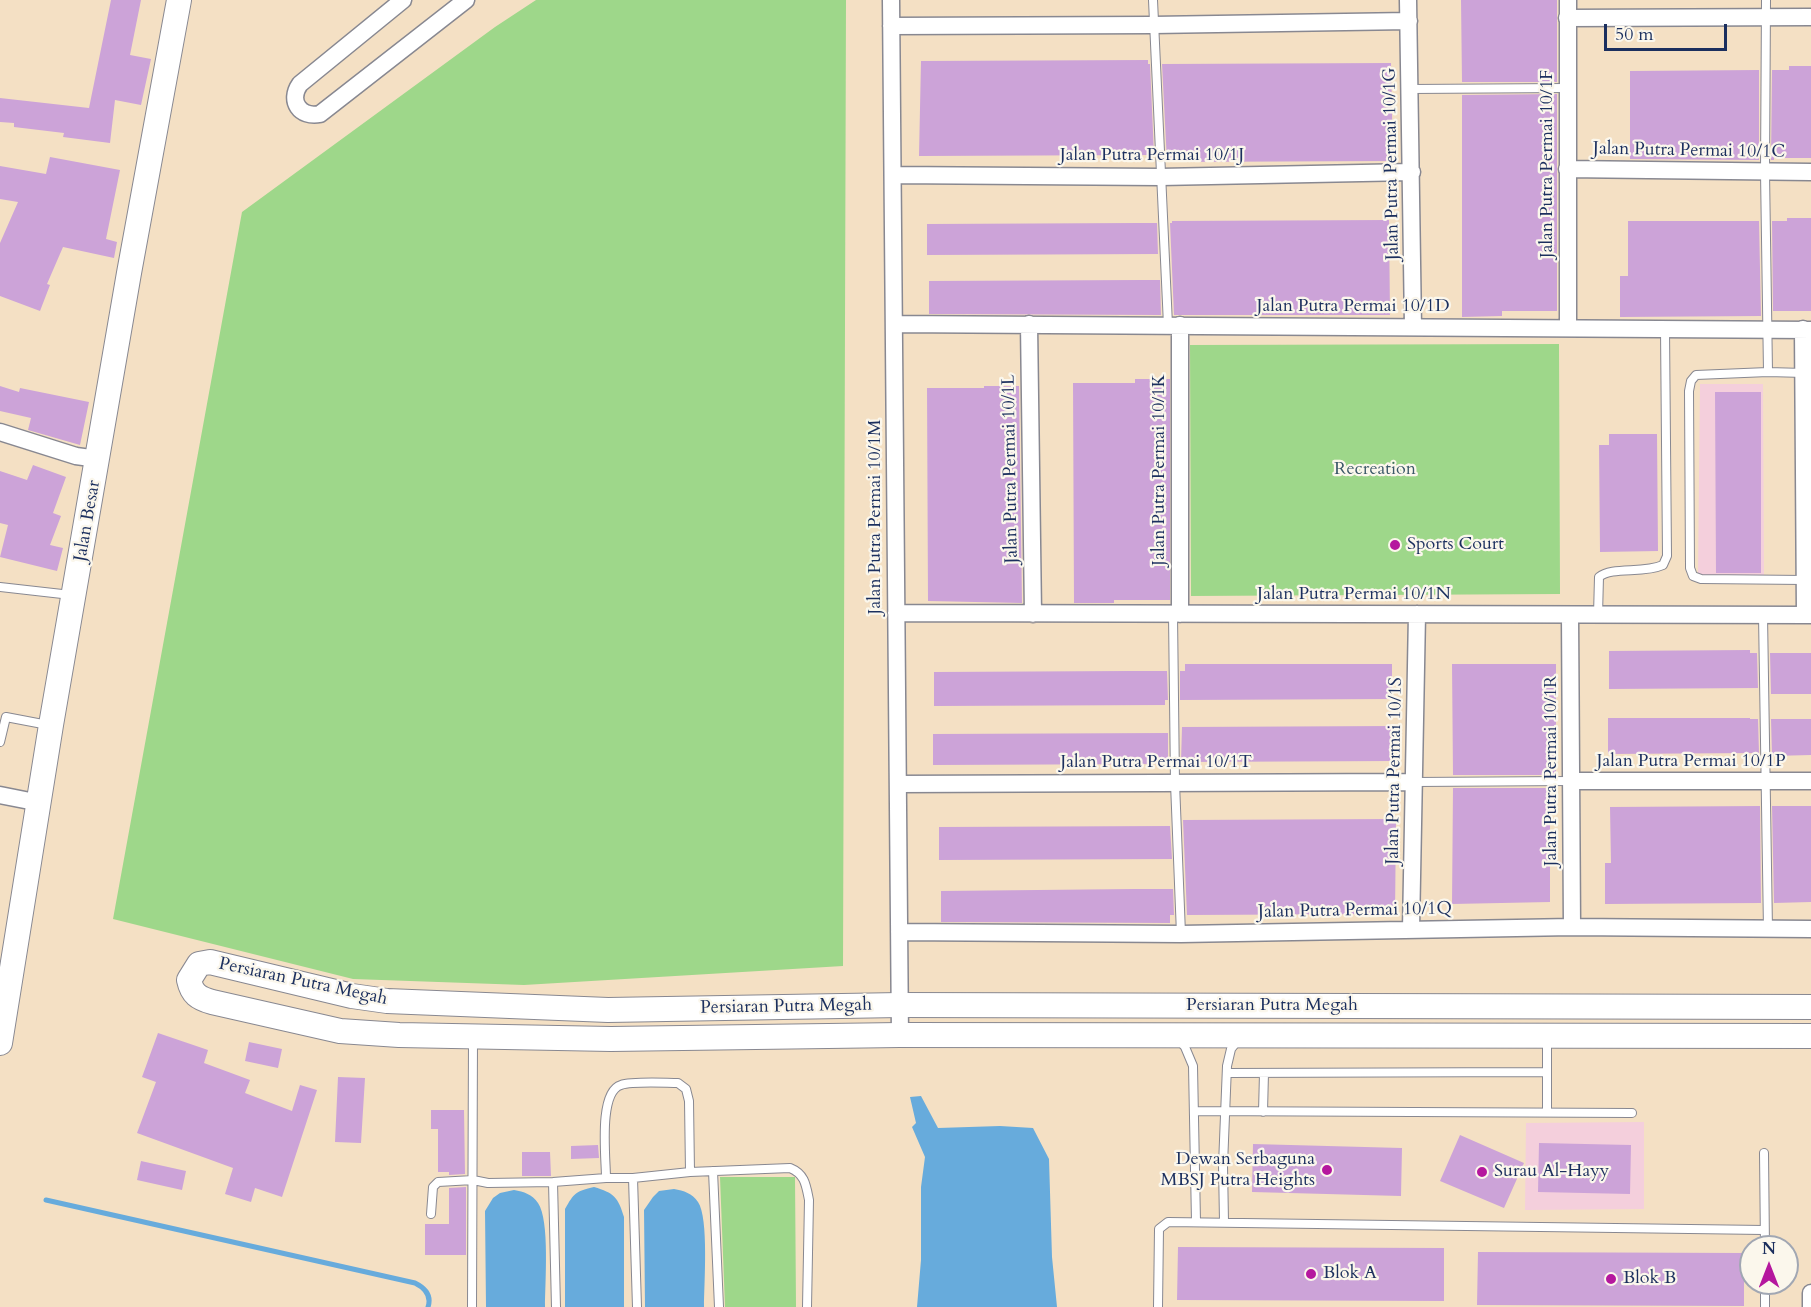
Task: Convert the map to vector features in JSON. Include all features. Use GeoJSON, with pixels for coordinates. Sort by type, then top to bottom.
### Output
{"type":"FeatureCollection","features":[{"type":"Feature","properties":{"kind":"street","name":"Jalan Besar"},"geometry":{"type":"LineString","coordinates":[[0,1043],[6,967],[40,803],[51,725],[178,0]]}},
{"type":"Feature","properties":{"kind":"street"},"geometry":{"type":"LineString","coordinates":[[403,0],[300,84],[295,91],[294,100],[298,108],[305,114],[320,114],[466,0]]}},
{"type":"Feature","properties":{"kind":"street","name":"Jalan Putra Permai 10/1M"},"geometry":{"type":"LineString","coordinates":[[891,0],[900,1035]]}},
{"type":"Feature","properties":{"kind":"street","name":"Jalan Putra Permai 10/1G"},"geometry":{"type":"LineString","coordinates":[[1408,0],[1413,327]]}},
{"type":"Feature","properties":{"kind":"street","name":"Jalan Putra Permai 10/1F"},"geometry":{"type":"LineString","coordinates":[[1568,0],[1568,328]]}},
{"type":"Feature","properties":{"kind":"street"},"geometry":{"type":"LineString","coordinates":[[1567,18],[1811,17]]}},
{"type":"Feature","properties":{"kind":"street"},"geometry":{"type":"LineString","coordinates":[[891,26],[1408,21]]}},
{"type":"Feature","properties":{"kind":"street","name":"Jalan Putra Permai 10/1C"},"geometry":{"type":"LineString","coordinates":[[1567,169],[1811,172]]}},
{"type":"Feature","properties":{"kind":"street","name":"Jalan Putra Permai 10/1J"},"geometry":{"type":"LineString","coordinates":[[893,175],[1161,177],[1412,172]]}},
{"type":"Feature","properties":{"kind":"street","name":"Jalan Putra Permai 10/1D"},"geometry":{"type":"LineString","coordinates":[[894,324],[1807,329]]}},
{"type":"Feature","properties":{"kind":"street","name":"Jalan Putra Permai 10/1L"},"geometry":{"type":"LineString","coordinates":[[1029,324],[1033,614]]}},
{"type":"Feature","properties":{"kind":"street","name":"Jalan Putra Permai 10/1K"},"geometry":{"type":"LineString","coordinates":[[1174,325],[1176,614]]}},
{"type":"Feature","properties":{"kind":"street"},"geometry":{"type":"LineString","coordinates":[[1807,329],[1804,373],[1808,457],[1806,580],[1808,615]]}},
{"type":"Feature","properties":{"kind":"street"},"geometry":{"type":"LineString","coordinates":[[0,432],[76,456],[98,459]]}},
{"type":"Feature","properties":{"kind":"street","name":"Jalan Putra Permai 10/1N"},"geometry":{"type":"LineString","coordinates":[[896,613],[1808,615]]}},
{"type":"Feature","properties":{"kind":"street","name":"Jalan Putra Permai 10/1S"},"geometry":{"type":"LineString","coordinates":[[1411,929],[1417,614]]}},
{"type":"Feature","properties":{"kind":"street","name":"Jalan Putra Permai 10/1R"},"geometry":{"type":"LineString","coordinates":[[1570,615],[1572,927]]}},
{"type":"Feature","properties":{"kind":"street","name":"Jalan Putra Permai 10/1P"},"geometry":{"type":"LineString","coordinates":[[1571,781],[1811,781]]}},
{"type":"Feature","properties":{"kind":"street","name":"Jalan Putra Permai 10/1T"},"geometry":{"type":"LineString","coordinates":[[898,784],[1414,782]]}},
{"type":"Feature","properties":{"kind":"street"},"geometry":{"type":"LineString","coordinates":[[0,795],[40,803]]}},
{"type":"Feature","properties":{"kind":"street","name":"Jalan Putra Permai 10/1Q"},"geometry":{"type":"LineString","coordinates":[[899,932],[1181,934],[1572,927],[1811,929]]}},
{"type":"Feature","properties":{"kind":"street","name":"Persiaran Putra Megah"},"geometry":{"type":"LineString","coordinates":[[1811,1007],[900,1005],[608,1010],[409,1003],[352,996],[210,962],[199,964],[189,980],[191,991],[200,998],[340,1031],[399,1035],[611,1039],[900,1035],[1811,1036]]}},
{"type":"Feature","properties":{"kind":"street"},"geometry":{"type":"LineString","coordinates":[[1811,1293],[1811,1307]]}},
{"type":"Feature","properties":{"kind":"lane"},"geometry":{"type":"LineString","coordinates":[[1153,0],[1161,177],[1174,325]]}},
{"type":"Feature","properties":{"kind":"lane"},"geometry":{"type":"LineString","coordinates":[[1766,0],[1765,172],[1768,372]]}},
{"type":"Feature","properties":{"kind":"lane"},"geometry":{"type":"LineString","coordinates":[[1410,89],[1567,88]]}},
{"type":"Feature","properties":{"kind":"lane"},"geometry":{"type":"LineString","coordinates":[[1598,615],[1599,577],[1612,571],[1651,570],[1662,565],[1667,556],[1665,329]]}},
{"type":"Feature","properties":{"kind":"lane"},"geometry":{"type":"LineString","coordinates":[[1804,373],[1696,375],[1690,381],[1690,568],[1693,576],[1701,579],[1806,580]]}},
{"type":"Feature","properties":{"kind":"lane"},"geometry":{"type":"LineString","coordinates":[[0,588],[75,596]]}},
{"type":"Feature","properties":{"kind":"lane"},"geometry":{"type":"LineString","coordinates":[[1176,614],[1175,783],[1181,934]]}},
{"type":"Feature","properties":{"kind":"lane"},"geometry":{"type":"LineString","coordinates":[[1763,615],[1768,930]]}},
{"type":"Feature","properties":{"kind":"lane"},"geometry":{"type":"LineString","coordinates":[[0,742],[6,717],[51,725]]}},
{"type":"Feature","properties":{"kind":"lane"},"geometry":{"type":"LineString","coordinates":[[1414,782],[1571,781]]}},
{"type":"Feature","properties":{"kind":"lane"},"geometry":{"type":"LineString","coordinates":[[1175,1035],[1185,1047],[1193,1066],[1196,1222]]}},
{"type":"Feature","properties":{"kind":"lane"},"geometry":{"type":"LineString","coordinates":[[1224,1222],[1223,1165],[1227,1069],[1231,1049],[1242,1035]]}},
{"type":"Feature","properties":{"kind":"lane"},"geometry":{"type":"LineString","coordinates":[[1547,1035],[1547,1112]]}},
{"type":"Feature","properties":{"kind":"lane"},"geometry":{"type":"LineString","coordinates":[[472,1036],[472,1307]]}},
{"type":"Feature","properties":{"kind":"lane"},"geometry":{"type":"LineString","coordinates":[[1227,1069],[1264,1073],[1547,1072]]}},
{"type":"Feature","properties":{"kind":"lane"},"geometry":{"type":"LineString","coordinates":[[1263,1112],[1264,1073]]}},
{"type":"Feature","properties":{"kind":"lane"},"geometry":{"type":"LineString","coordinates":[[606,1178],[606,1105],[611,1093],[620,1085],[678,1083],[686,1089],[689,1101],[690,1172]]}},
{"type":"Feature","properties":{"kind":"lane"},"geometry":{"type":"LineString","coordinates":[[1194,1111],[1632,1113]]}},
{"type":"Feature","properties":{"kind":"lane"},"geometry":{"type":"LineString","coordinates":[[1764,1153],[1764,1235]]}},
{"type":"Feature","properties":{"kind":"lane"},"geometry":{"type":"LineString","coordinates":[[431,1214],[432,1187],[438,1182],[472,1180],[488,1183],[553,1182],[633,1178],[690,1172],[790,1168],[799,1172],[806,1182],[809,1200],[807,1307]]}},
{"type":"Feature","properties":{"kind":"lane"},"geometry":{"type":"LineString","coordinates":[[713,1171],[719,1307]]}},
{"type":"Feature","properties":{"kind":"lane"},"geometry":{"type":"LineString","coordinates":[[633,1178],[637,1307]]}},
{"type":"Feature","properties":{"kind":"lane"},"geometry":{"type":"LineString","coordinates":[[553,1182],[556,1307]]}},
{"type":"Feature","properties":{"kind":"lane"},"geometry":{"type":"LineString","coordinates":[[1158,1307],[1159,1228],[1168,1222],[1764,1230]]}},
{"type":"Feature","properties":{"kind":"shaded area"},"geometry":{"type":"Polygon","coordinates":[[[1700,384],[1763,384],[1764,577],[1698,574],[1700,384]]]}},
{"type":"Feature","properties":{"kind":"shaded area"},"geometry":{"type":"Polygon","coordinates":[[[1644,1122],[1644,1209],[1525,1210],[1526,1123],[1644,1122]]]}},
{"type":"Feature","properties":{"kind":"green space"},"geometry":{"type":"Polygon","coordinates":[[[536,0],[846,0],[843,966],[524,985],[353,979],[113,919],[242,212],[495,27],[536,0]]]}},
{"type":"Feature","properties":{"kind":"green space","name":"Recreation"},"geometry":{"type":"Polygon","coordinates":[[[1559,344],[1560,594],[1191,596],[1190,345],[1559,344]]]}},
{"type":"Feature","properties":{"kind":"green space"},"geometry":{"type":"Polygon","coordinates":[[[720,1177],[795,1177],[796,1307],[725,1307],[720,1177]]]}},
{"type":"Feature","properties":{"kind":"water"},"geometry":{"type":"Polygon","coordinates":[[[921,1096],[938,1128],[1000,1126],[1033,1128],[1049,1159],[1052,1257],[1057,1307],[917,1307],[921,1260],[921,1187],[925,1157],[912,1127],[916,1123],[910,1097],[921,1096]]]}},
{"type":"Feature","properties":{"kind":"water"},"geometry":{"type":"Polygon","coordinates":[[[594,1187],[614,1197],[624,1217],[624,1307],[565,1307],[565,1209],[576,1194],[594,1187]]]}},
{"type":"Feature","properties":{"kind":"water"},"geometry":{"type":"Polygon","coordinates":[[[674,1189],[693,1196],[701,1210],[705,1236],[704,1307],[645,1307],[644,1210],[659,1191],[674,1189]]]}},
{"type":"Feature","properties":{"kind":"water"},"geometry":{"type":"Polygon","coordinates":[[[514,1190],[533,1197],[542,1211],[546,1268],[545,1307],[486,1307],[485,1211],[493,1198],[500,1193],[514,1190]]]}},
{"type":"Feature","properties":{"kind":"building"},"geometry":{"type":"Polygon","coordinates":[[[111,0],[141,0],[130,55],[151,59],[141,105],[115,100],[110,143],[63,137],[64,133],[14,127],[14,123],[0,122],[0,98],[89,108],[111,0]]]}},
{"type":"Feature","properties":{"kind":"building"},"geometry":{"type":"Polygon","coordinates":[[[1461,0],[1557,0],[1557,82],[1462,82],[1461,0]]]}},
{"type":"Feature","properties":{"kind":"building"},"geometry":{"type":"Polygon","coordinates":[[[1148,60],[1154,155],[919,156],[921,61],[1148,60]]]}},
{"type":"Feature","properties":{"kind":"building"},"geometry":{"type":"Polygon","coordinates":[[[1391,63],[1393,161],[1167,162],[1162,64],[1391,63]]]}},
{"type":"Feature","properties":{"kind":"building"},"geometry":{"type":"Polygon","coordinates":[[[1789,66],[1811,66],[1811,158],[1774,158],[1771,160],[1772,70],[1789,70],[1789,66]]]}},
{"type":"Feature","properties":{"kind":"building"},"geometry":{"type":"Polygon","coordinates":[[[1759,70],[1759,160],[1630,159],[1630,71],[1759,70]]]}},
{"type":"Feature","properties":{"kind":"building"},"geometry":{"type":"Polygon","coordinates":[[[1557,94],[1557,311],[1502,311],[1502,316],[1462,317],[1462,95],[1557,94]]]}},
{"type":"Feature","properties":{"kind":"building"},"geometry":{"type":"Polygon","coordinates":[[[50,157],[120,170],[106,239],[117,242],[114,258],[63,247],[47,284],[50,285],[40,311],[0,296],[0,243],[18,202],[0,199],[0,166],[46,174],[50,157]]]}},
{"type":"Feature","properties":{"kind":"building"},"geometry":{"type":"Polygon","coordinates":[[[1787,218],[1811,218],[1811,311],[1773,311],[1772,221],[1787,221],[1787,218]]]}},
{"type":"Feature","properties":{"kind":"building"},"geometry":{"type":"Polygon","coordinates":[[[1389,220],[1390,315],[1174,315],[1170,223],[1172,221],[1389,220]]]}},
{"type":"Feature","properties":{"kind":"building"},"geometry":{"type":"Polygon","coordinates":[[[1628,221],[1759,221],[1761,316],[1620,317],[1620,276],[1628,276],[1628,221]]]}},
{"type":"Feature","properties":{"kind":"building"},"geometry":{"type":"Polygon","coordinates":[[[1157,223],[1158,254],[927,255],[927,224],[1157,223]]]}},
{"type":"Feature","properties":{"kind":"building"},"geometry":{"type":"Polygon","coordinates":[[[1160,280],[1161,315],[929,314],[929,281],[1160,280]]]}},
{"type":"Feature","properties":{"kind":"building"},"geometry":{"type":"Polygon","coordinates":[[[1135,379],[1170,379],[1170,600],[1074,603],[1073,383],[1135,383],[1135,379]]]}},
{"type":"Feature","properties":{"kind":"building"},"geometry":{"type":"Polygon","coordinates":[[[0,386],[19,392],[20,388],[89,402],[80,445],[28,430],[31,418],[0,411],[0,386]]]}},
{"type":"Feature","properties":{"kind":"building"},"geometry":{"type":"Polygon","coordinates":[[[984,386],[1019,386],[1022,603],[928,601],[927,388],[984,388],[984,386]]]}},
{"type":"Feature","properties":{"kind":"building"},"geometry":{"type":"Polygon","coordinates":[[[1715,392],[1761,392],[1761,573],[1716,573],[1715,392]]]}},
{"type":"Feature","properties":{"kind":"building"},"geometry":{"type":"Polygon","coordinates":[[[1609,434],[1657,434],[1658,551],[1600,552],[1599,445],[1609,445],[1609,434]]]}},
{"type":"Feature","properties":{"kind":"building"},"geometry":{"type":"Polygon","coordinates":[[[33,465],[66,477],[53,513],[61,516],[50,545],[63,548],[57,571],[0,557],[8,525],[0,523],[0,471],[27,480],[33,465]]]}},
{"type":"Feature","properties":{"kind":"building"},"geometry":{"type":"Polygon","coordinates":[[[1750,650],[1750,653],[1757,653],[1758,688],[1609,689],[1609,651],[1750,650]]]}},
{"type":"Feature","properties":{"kind":"building"},"geometry":{"type":"Polygon","coordinates":[[[1770,653],[1811,653],[1811,694],[1771,694],[1770,653]]]}},
{"type":"Feature","properties":{"kind":"building"},"geometry":{"type":"Polygon","coordinates":[[[1185,664],[1392,664],[1392,699],[1180,700],[1180,671],[1185,671],[1185,664]]]}},
{"type":"Feature","properties":{"kind":"building"},"geometry":{"type":"Polygon","coordinates":[[[1452,664],[1556,664],[1556,775],[1453,775],[1452,664]]]}},
{"type":"Feature","properties":{"kind":"building"},"geometry":{"type":"Polygon","coordinates":[[[1167,671],[1168,700],[1165,700],[1165,705],[934,706],[934,672],[1167,671]]]}},
{"type":"Feature","properties":{"kind":"building"},"geometry":{"type":"Polygon","coordinates":[[[1608,718],[1758,719],[1759,753],[1608,754],[1608,718]]]}},
{"type":"Feature","properties":{"kind":"building"},"geometry":{"type":"Polygon","coordinates":[[[1771,719],[1811,719],[1811,755],[1772,756],[1771,719]]]}},
{"type":"Feature","properties":{"kind":"building"},"geometry":{"type":"Polygon","coordinates":[[[1394,726],[1394,761],[1181,762],[1182,727],[1394,726]]]}},
{"type":"Feature","properties":{"kind":"building"},"geometry":{"type":"Polygon","coordinates":[[[1168,733],[1168,762],[1166,764],[933,765],[933,734],[1168,733]]]}},
{"type":"Feature","properties":{"kind":"building"},"geometry":{"type":"Polygon","coordinates":[[[1453,788],[1550,788],[1550,902],[1452,904],[1453,788]]]}},
{"type":"Feature","properties":{"kind":"building"},"geometry":{"type":"Polygon","coordinates":[[[1760,806],[1761,903],[1605,904],[1605,863],[1611,863],[1610,807],[1760,806]]]}},
{"type":"Feature","properties":{"kind":"building"},"geometry":{"type":"Polygon","coordinates":[[[1772,806],[1811,806],[1811,902],[1774,903],[1772,806]]]}},
{"type":"Feature","properties":{"kind":"building"},"geometry":{"type":"Polygon","coordinates":[[[1396,819],[1395,914],[1187,915],[1183,820],[1396,819]]]}},
{"type":"Feature","properties":{"kind":"building"},"geometry":{"type":"Polygon","coordinates":[[[1170,826],[1172,859],[939,860],[939,827],[1170,826]]]}},
{"type":"Feature","properties":{"kind":"building"},"geometry":{"type":"Polygon","coordinates":[[[1173,889],[1174,915],[1170,915],[1170,923],[941,922],[941,891],[1173,889]]]}},
{"type":"Feature","properties":{"kind":"building"},"geometry":{"type":"Polygon","coordinates":[[[158,1033],[208,1050],[204,1063],[250,1080],[245,1093],[292,1111],[300,1085],[317,1090],[282,1197],[255,1188],[251,1202],[225,1194],[233,1168],[137,1133],[156,1082],[142,1077],[158,1033]]]}},
{"type":"Feature","properties":{"kind":"building"},"geometry":{"type":"Polygon","coordinates":[[[249,1042],[282,1049],[278,1068],[245,1061],[249,1042]]]}},
{"type":"Feature","properties":{"kind":"building"},"geometry":{"type":"Polygon","coordinates":[[[338,1077],[365,1078],[361,1143],[335,1142],[338,1077]]]}},
{"type":"Feature","properties":{"kind":"building"},"geometry":{"type":"Polygon","coordinates":[[[431,1110],[464,1110],[465,1174],[449,1175],[449,1172],[438,1172],[438,1129],[431,1129],[431,1110]]]}},
{"type":"Feature","properties":{"kind":"building","name":"Surau Al-Hayy"},"geometry":{"type":"Polygon","coordinates":[[[1460,1135],[1524,1163],[1504,1208],[1440,1181],[1460,1135]]]}},
{"type":"Feature","properties":{"kind":"building"},"geometry":{"type":"Polygon","coordinates":[[[1539,1143],[1631,1145],[1630,1194],[1538,1192],[1539,1143]]]}},
{"type":"Feature","properties":{"kind":"building","name":"Dewan Serbaguna MBSJ Putra Heights"},"geometry":{"type":"Polygon","coordinates":[[[1253,1144],[1402,1148],[1401,1196],[1252,1192],[1253,1144]]]}},
{"type":"Feature","properties":{"kind":"building"},"geometry":{"type":"Polygon","coordinates":[[[598,1145],[599,1158],[571,1159],[571,1146],[598,1145]]]}},
{"type":"Feature","properties":{"kind":"building"},"geometry":{"type":"Polygon","coordinates":[[[522,1152],[550,1152],[551,1176],[522,1176],[522,1152]]]}},
{"type":"Feature","properties":{"kind":"building"},"geometry":{"type":"Polygon","coordinates":[[[141,1161],[186,1171],[182,1190],[137,1180],[141,1161]]]}},
{"type":"Feature","properties":{"kind":"building"},"geometry":{"type":"Polygon","coordinates":[[[466,1187],[466,1255],[425,1255],[425,1224],[449,1224],[449,1188],[466,1187]]]}},
{"type":"Feature","properties":{"kind":"building","name":"Blok A"},"geometry":{"type":"Polygon","coordinates":[[[1178,1247],[1444,1248],[1444,1301],[1177,1300],[1178,1247]]]}},
{"type":"Feature","properties":{"kind":"building","name":"Blok B"},"geometry":{"type":"Polygon","coordinates":[[[1478,1252],[1739,1253],[1739,1295],[1744,1295],[1744,1306],[1477,1305],[1478,1252]]]}},
{"type":"Feature","properties":{"kind":"waterway"},"geometry":{"type":"LineString","coordinates":[[46,1200],[415,1283],[427,1292],[428,1307]]}},
{"type":"Feature","properties":{"kind":"place","name":"Sports Court"},"geometry":{"type":"Point","coordinates":[1395,545]}},
{"type":"Feature","properties":{"kind":"place","name":"Dewan Serbaguna MBSJ Putra Heights"},"geometry":{"type":"Point","coordinates":[1327,1170]}},
{"type":"Feature","properties":{"kind":"place","name":"Surau Al-Hayy"},"geometry":{"type":"Point","coordinates":[1482,1172]}},
{"type":"Feature","properties":{"kind":"place","name":"Blok A"},"geometry":{"type":"Point","coordinates":[1311,1274]}},
{"type":"Feature","properties":{"kind":"place","name":"Blok B"},"geometry":{"type":"Point","coordinates":[1611,1279]}}]}
